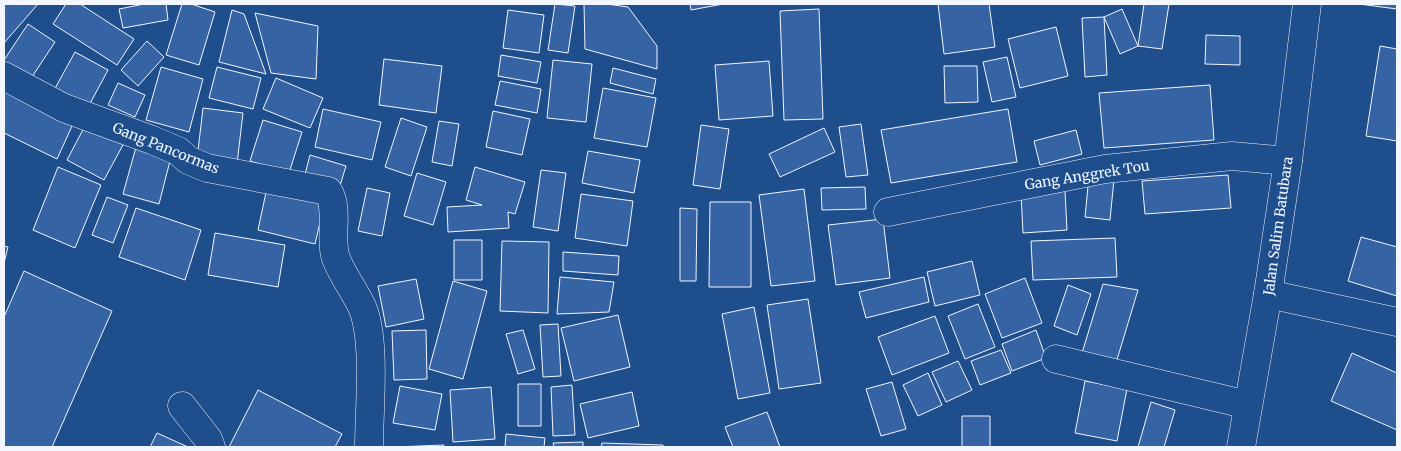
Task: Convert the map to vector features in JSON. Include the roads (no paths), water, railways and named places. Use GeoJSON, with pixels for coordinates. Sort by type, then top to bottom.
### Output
{"type":"FeatureCollection","features":[{"type":"Feature","properties":{"kind":"street","name":"Jalan Salim Batubara"},"geometry":{"type":"LineString","coordinates":[[1241,447],[1268,294],[1288,161],[1308,4]]}},
{"type":"Feature","properties":{"kind":"street","name":"Gang Pancormas"},"geometry":{"type":"LineString","coordinates":[[4,76],[64,108],[152,140],[178,151],[188,160],[207,168],[328,191],[333,198],[333,244],[336,258],[364,311],[370,370],[369,447]]}},
{"type":"Feature","properties":{"kind":"street","name":"Gang Anggrek Tou"},"geometry":{"type":"LineString","coordinates":[[888,212],[1105,169],[1232,156],[1288,161]]}},
{"type":"Feature","properties":{"kind":"street"},"geometry":{"type":"LineString","coordinates":[[1268,294],[1397,322]]}},
{"type":"Feature","properties":{"kind":"street"},"geometry":{"type":"LineString","coordinates":[[1056,360],[1248,405]]}},
{"type":"Feature","properties":{"kind":"street"},"geometry":{"type":"LineString","coordinates":[[182,406],[208,439],[211,447]]}}]}
